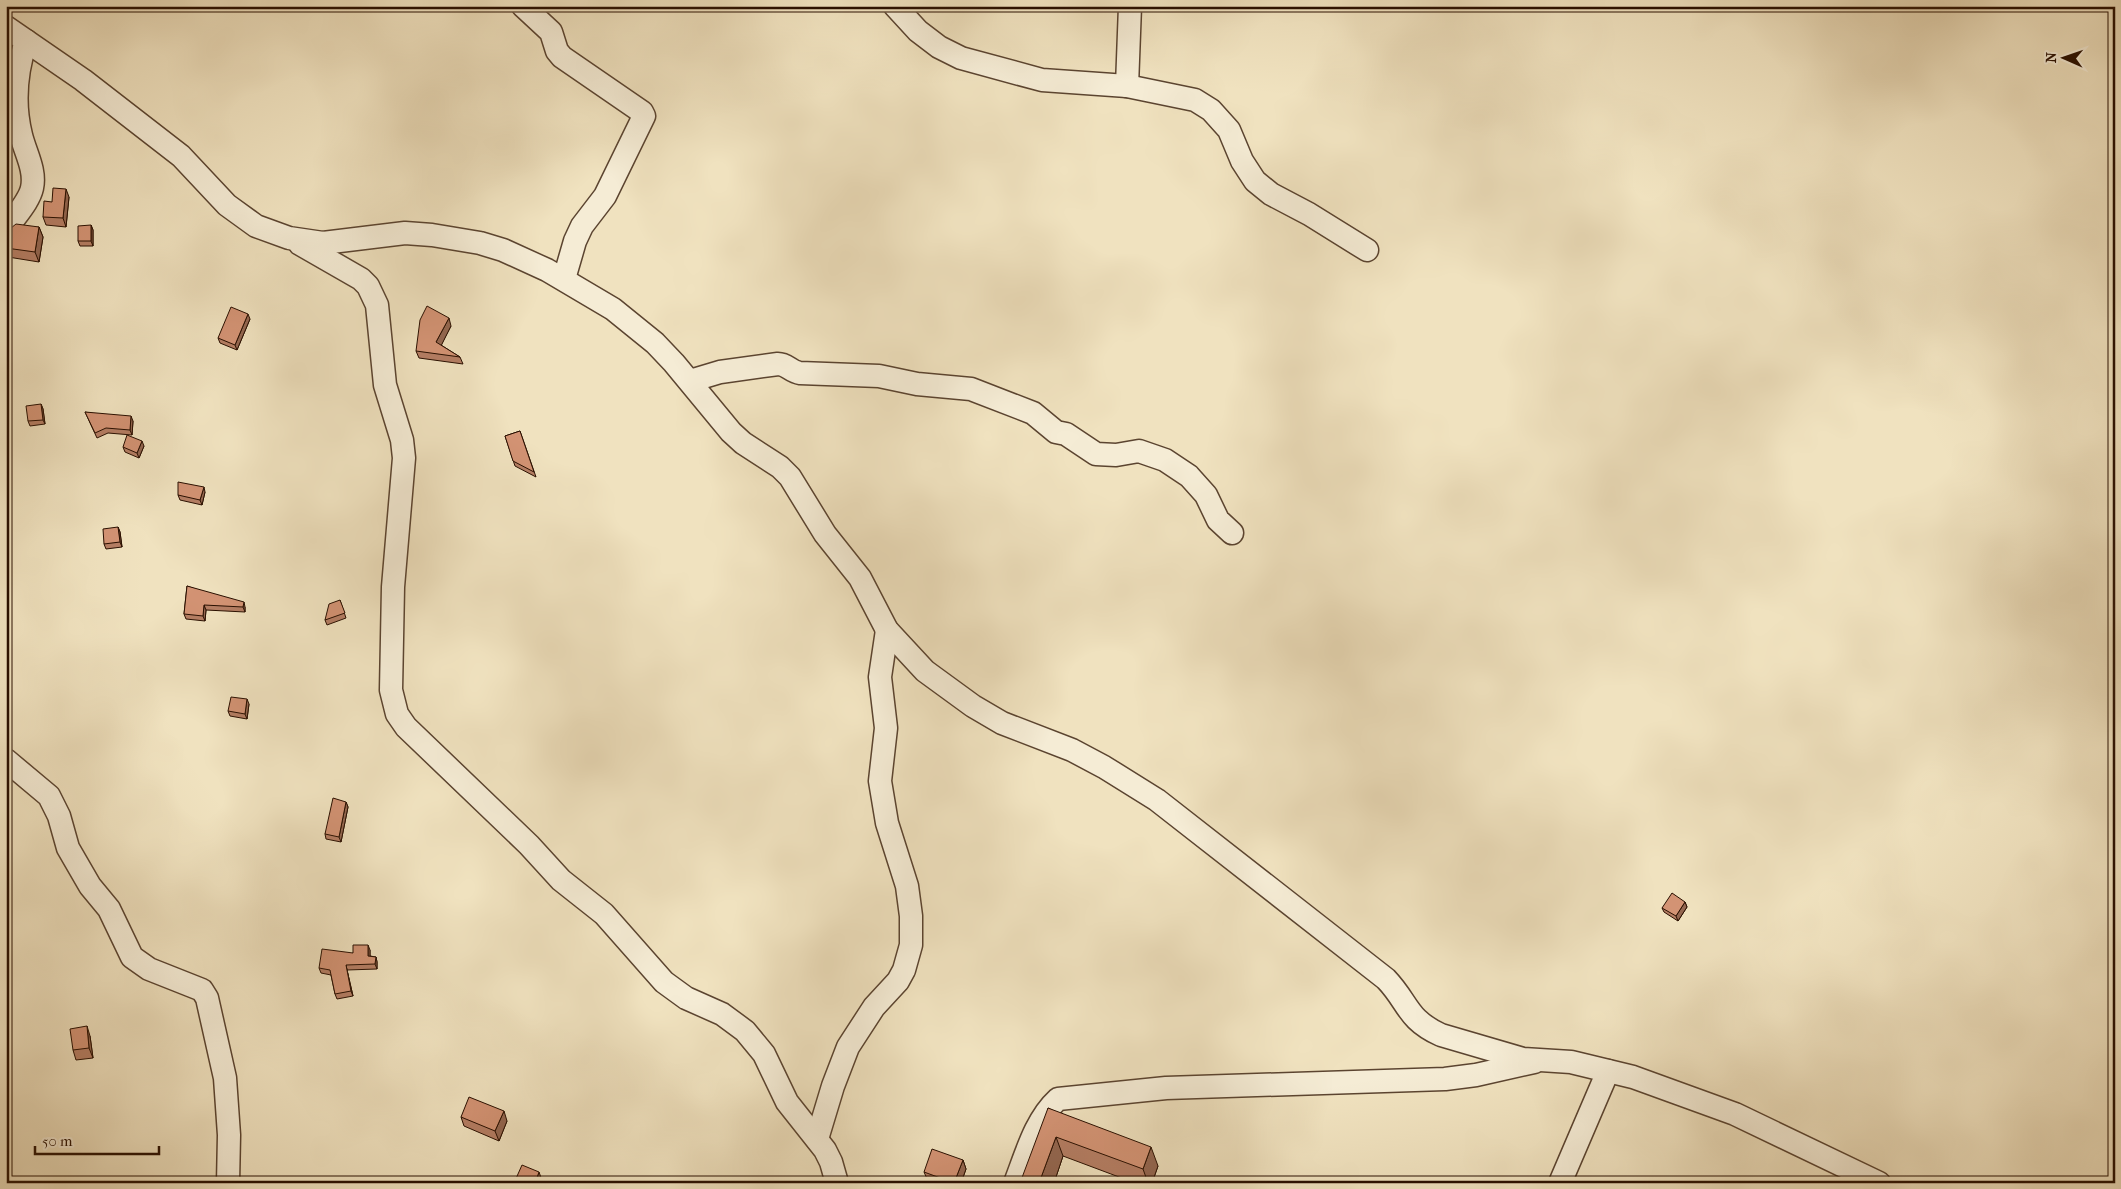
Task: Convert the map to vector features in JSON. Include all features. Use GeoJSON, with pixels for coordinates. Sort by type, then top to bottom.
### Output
{"type":"FeatureCollection","features":[{"type":"Feature","properties":{"kind":"street"},"geometry":{"type":"LineString","coordinates":[[522,6],[551,32],[557,51],[562,57],[642,112],[644,116],[605,196],[582,226],[575,241],[564,279]]}},
{"type":"Feature","properties":{"kind":"street"},"geometry":{"type":"LineString","coordinates":[[895,6],[918,31],[939,47],[961,58],[1042,80],[1127,86],[1195,100],[1212,110],[1229,130],[1242,161],[1255,181],[1271,194],[1309,214],[1367,250]]}},
{"type":"Feature","properties":{"kind":"street"},"geometry":{"type":"LineString","coordinates":[[1127,86],[1130,6]]}},
{"type":"Feature","properties":{"kind":"street"},"geometry":{"type":"LineString","coordinates":[[6,27],[84,80],[181,156],[221,199],[241,216],[264,229],[289,238],[361,279],[368,286],[377,305],[384,385],[402,440],[404,458],[393,587],[392,690],[397,714],[406,727],[529,846],[561,880],[604,914],[664,982],[686,998],[722,1014],[744,1032],[764,1054],[787,1102],[817,1139],[831,1162],[837,1183]]}},
{"type":"Feature","properties":{"kind":"street"},"geometry":{"type":"LineString","coordinates":[[6,230],[32,188],[30,165],[18,121],[16,92],[18,73],[26,41]]}},
{"type":"Feature","properties":{"kind":"street"},"geometry":{"type":"LineString","coordinates":[[289,238],[315,242],[340,242],[405,233],[456,238],[503,250],[564,279],[606,304],[635,325],[690,381],[731,432],[790,476],[825,534],[860,578],[887,630],[925,671],[973,706],[1002,723],[1072,750],[1104,767],[1157,800],[1386,979],[1411,1015],[1430,1030],[1441,1035],[1537,1061],[1571,1062],[1641,1080],[1735,1114],[1879,1183]]}},
{"type":"Feature","properties":{"kind":"street"},"geometry":{"type":"LineString","coordinates":[[690,381],[720,372],[783,364],[794,372],[800,373],[879,376],[917,384],[971,389],[1033,413],[1056,432],[1066,434],[1096,454],[1116,455],[1139,451],[1165,460],[1189,476],[1206,495],[1218,520],[1232,533]]}},
{"type":"Feature","properties":{"kind":"street"},"geometry":{"type":"LineString","coordinates":[[817,1139],[833,1086],[848,1047],[874,1007],[898,980],[904,970],[911,946],[911,916],[907,886],[887,823],[880,781],[886,728],[880,677],[887,630]]}},
{"type":"Feature","properties":{"kind":"street"},"geometry":{"type":"LineString","coordinates":[[6,760],[49,796],[68,848],[90,886],[109,909],[132,957],[149,969],[202,990],[208,998],[225,1078],[229,1135],[228,1183]]}},
{"type":"Feature","properties":{"kind":"street"},"geometry":{"type":"LineString","coordinates":[[1015,1183],[1048,1108],[1058,1099],[1166,1088],[1445,1079],[1507,1069],[1537,1061]]}},
{"type":"Feature","properties":{"kind":"street"},"geometry":{"type":"LineString","coordinates":[[1560,1183],[1608,1071]]}},
{"type":"Feature","properties":{"kind":"building"},"geometry":{"type":"Polygon","coordinates":[[[53,188],[66,189],[63,218],[43,217],[44,201],[52,202],[53,188]]]}},
{"type":"Feature","properties":{"kind":"building"},"geometry":{"type":"Polygon","coordinates":[[[16,224],[39,227],[35,252],[6,248],[6,232],[16,224]]]}},
{"type":"Feature","properties":{"kind":"building"},"geometry":{"type":"Polygon","coordinates":[[[91,225],[91,241],[78,241],[78,226],[91,225]]]}},
{"type":"Feature","properties":{"kind":"building"},"geometry":{"type":"Polygon","coordinates":[[[427,306],[449,318],[436,342],[460,357],[416,351],[420,320],[427,306]]]}},
{"type":"Feature","properties":{"kind":"building"},"geometry":{"type":"Polygon","coordinates":[[[231,307],[248,314],[235,345],[218,338],[231,307]]]}},
{"type":"Feature","properties":{"kind":"building"},"geometry":{"type":"Polygon","coordinates":[[[41,404],[43,420],[28,421],[26,406],[41,404]]]}},
{"type":"Feature","properties":{"kind":"building"},"geometry":{"type":"Polygon","coordinates":[[[85,412],[131,416],[130,430],[106,428],[95,433],[85,412]]]}},
{"type":"Feature","properties":{"kind":"building"},"geometry":{"type":"Polygon","coordinates":[[[520,431],[534,472],[513,461],[505,436],[520,431]]]}},
{"type":"Feature","properties":{"kind":"building"},"geometry":{"type":"Polygon","coordinates":[[[127,435],[142,441],[137,453],[123,447],[127,435]]]}},
{"type":"Feature","properties":{"kind":"building"},"geometry":{"type":"Polygon","coordinates":[[[178,482],[204,487],[200,500],[178,495],[178,482]]]}},
{"type":"Feature","properties":{"kind":"building"},"geometry":{"type":"Polygon","coordinates":[[[118,527],[120,542],[104,544],[103,529],[118,527]]]}},
{"type":"Feature","properties":{"kind":"building"},"geometry":{"type":"Polygon","coordinates":[[[187,586],[244,602],[243,607],[204,605],[203,616],[184,614],[187,586]]]}},
{"type":"Feature","properties":{"kind":"building"},"geometry":{"type":"Polygon","coordinates":[[[340,600],[345,613],[325,620],[329,604],[340,600]]]}},
{"type":"Feature","properties":{"kind":"building"},"geometry":{"type":"Polygon","coordinates":[[[231,697],[247,699],[245,714],[228,711],[231,697]]]}},
{"type":"Feature","properties":{"kind":"building"},"geometry":{"type":"Polygon","coordinates":[[[333,798],[346,802],[339,837],[325,834],[333,798]]]}},
{"type":"Feature","properties":{"kind":"building"},"geometry":{"type":"Polygon","coordinates":[[[1672,893],[1685,902],[1676,916],[1662,908],[1672,893]]]}},
{"type":"Feature","properties":{"kind":"building"},"geometry":{"type":"Polygon","coordinates":[[[353,945],[368,945],[368,956],[376,957],[375,964],[346,965],[351,991],[335,994],[330,970],[319,968],[322,949],[353,953],[353,945]]]}},
{"type":"Feature","properties":{"kind":"building"},"geometry":{"type":"Polygon","coordinates":[[[87,1026],[89,1048],[73,1050],[70,1029],[87,1026]]]}},
{"type":"Feature","properties":{"kind":"building"},"geometry":{"type":"Polygon","coordinates":[[[469,1097],[504,1111],[495,1131],[461,1117],[469,1097]]]}},
{"type":"Feature","properties":{"kind":"building"},"geometry":{"type":"Polygon","coordinates":[[[1048,1108],[1151,1147],[1143,1169],[1056,1137],[1039,1183],[1020,1183],[1048,1108]]]}},
{"type":"Feature","properties":{"kind":"building"},"geometry":{"type":"Polygon","coordinates":[[[932,1149],[963,1160],[954,1183],[924,1172],[932,1149]]]}},
{"type":"Feature","properties":{"kind":"building"},"geometry":{"type":"Polygon","coordinates":[[[522,1165],[539,1172],[535,1183],[514,1183],[522,1165]]]}}]}
